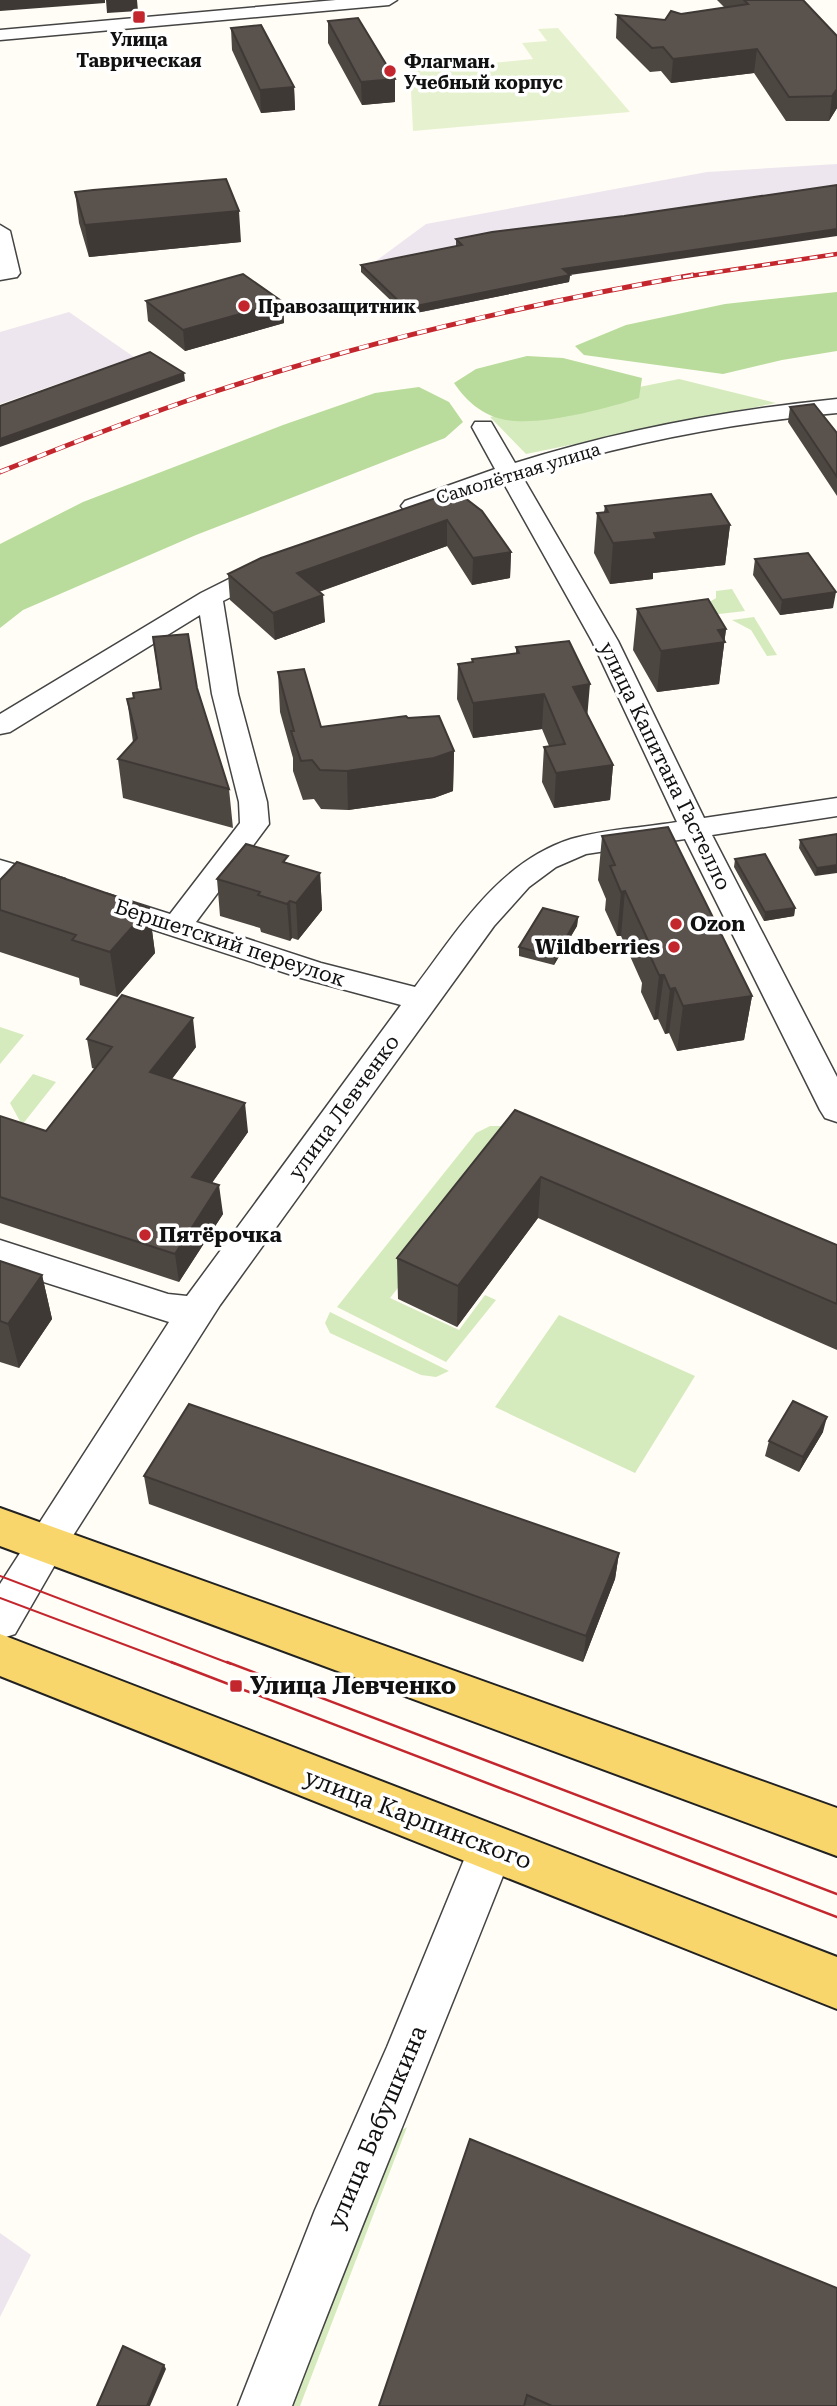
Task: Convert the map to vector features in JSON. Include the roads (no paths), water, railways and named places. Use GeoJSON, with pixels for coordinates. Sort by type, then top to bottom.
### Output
{"type":"FeatureCollection","features":[{"type":"Feature","properties":{"kind":"main road"},"geometry":{"type":"LineString","coordinates":[[0,1527],[837,1832]]}},
{"type":"Feature","properties":{"kind":"main road","name":"улица Карпинского"},"geometry":{"type":"LineString","coordinates":[[0,1655],[837,1983]]}},
{"type":"Feature","properties":{"kind":"street"},"geometry":{"type":"LineString","coordinates":[[185,0],[195,16]]}},
{"type":"Feature","properties":{"kind":"street"},"geometry":{"type":"LineString","coordinates":[[0,35],[389,0]]}},
{"type":"Feature","properties":{"kind":"street"},"geometry":{"type":"LineString","coordinates":[[0,232],[5,273]]}},
{"type":"Feature","properties":{"kind":"street","name":"Самолётная улица"},"geometry":{"type":"LineString","coordinates":[[395,512],[548,460],[674,428],[747,416],[837,406]]}},
{"type":"Feature","properties":{"kind":"street","name":"улица Капитана Гастелло"},"geometry":{"type":"LineString","coordinates":[[483,427],[605,641],[694,828],[837,1110]]}},
{"type":"Feature","properties":{"kind":"street"},"geometry":{"type":"LineString","coordinates":[[0,726],[210,598],[296,556]]}},
{"type":"Feature","properties":{"kind":"street"},"geometry":{"type":"LineString","coordinates":[[177,926],[255,824],[253,803],[225,694],[210,598]]}},
{"type":"Feature","properties":{"kind":"street","name":"улица Левченко"},"geometry":{"type":"LineString","coordinates":[[0,1620],[195,1312],[422,1000],[483,919],[518,880],[547,860],[580,846],[837,807]]}},
{"type":"Feature","properties":{"kind":"street","name":"Бершетский переулок"},"geometry":{"type":"LineString","coordinates":[[0,869],[312,971],[422,1000]]}},
{"type":"Feature","properties":{"kind":"street"},"geometry":{"type":"LineString","coordinates":[[0,1254],[168,1308],[195,1312]]}},
{"type":"Feature","properties":{"kind":"street","name":"улица Бабушкина"},"geometry":{"type":"LineString","coordinates":[[265,2406],[341,2210],[406,2061],[491,1848]]}},
{"type":"Feature","properties":{"kind":"tram line"},"geometry":{"type":"LineString","coordinates":[[0,1576],[231,1664]]}},
{"type":"Feature","properties":{"kind":"tram line"},"geometry":{"type":"LineString","coordinates":[[0,1598],[176,1664]]}},
{"type":"Feature","properties":{"kind":"tram line"},"geometry":{"type":"LineString","coordinates":[[171,1662],[837,1917]]}},
{"type":"Feature","properties":{"kind":"tram line"},"geometry":{"type":"LineString","coordinates":[[227,1662],[837,1894]]}},
{"type":"Feature","properties":{"kind":"railway"},"geometry":{"type":"LineString","coordinates":[[683,277],[837,254]]}},
{"type":"Feature","properties":{"kind":"railway"},"geometry":{"type":"LineString","coordinates":[[0,472],[178,404],[324,358],[507,312],[693,275]]}},
{"type":"Feature","properties":{"kind":"place","name":"Улица Таврическая"},"geometry":{"type":"Point","coordinates":[139,17]}},
{"type":"Feature","properties":{"kind":"place","name":"Флагман. Учебный корпус"},"geometry":{"type":"Point","coordinates":[390,71]}},
{"type":"Feature","properties":{"kind":"place","name":"Правозащитник"},"geometry":{"type":"Point","coordinates":[244,306]}},
{"type":"Feature","properties":{"kind":"place","name":"Ozon"},"geometry":{"type":"Point","coordinates":[676,924]}},
{"type":"Feature","properties":{"kind":"place","name":"Wildberries"},"geometry":{"type":"Point","coordinates":[674,947]}},
{"type":"Feature","properties":{"kind":"place","name":"Пятёрочка"},"geometry":{"type":"Point","coordinates":[145,1235]}},
{"type":"Feature","properties":{"kind":"place","name":"Улица Левченко"},"geometry":{"type":"Point","coordinates":[236,1686]}}]}
